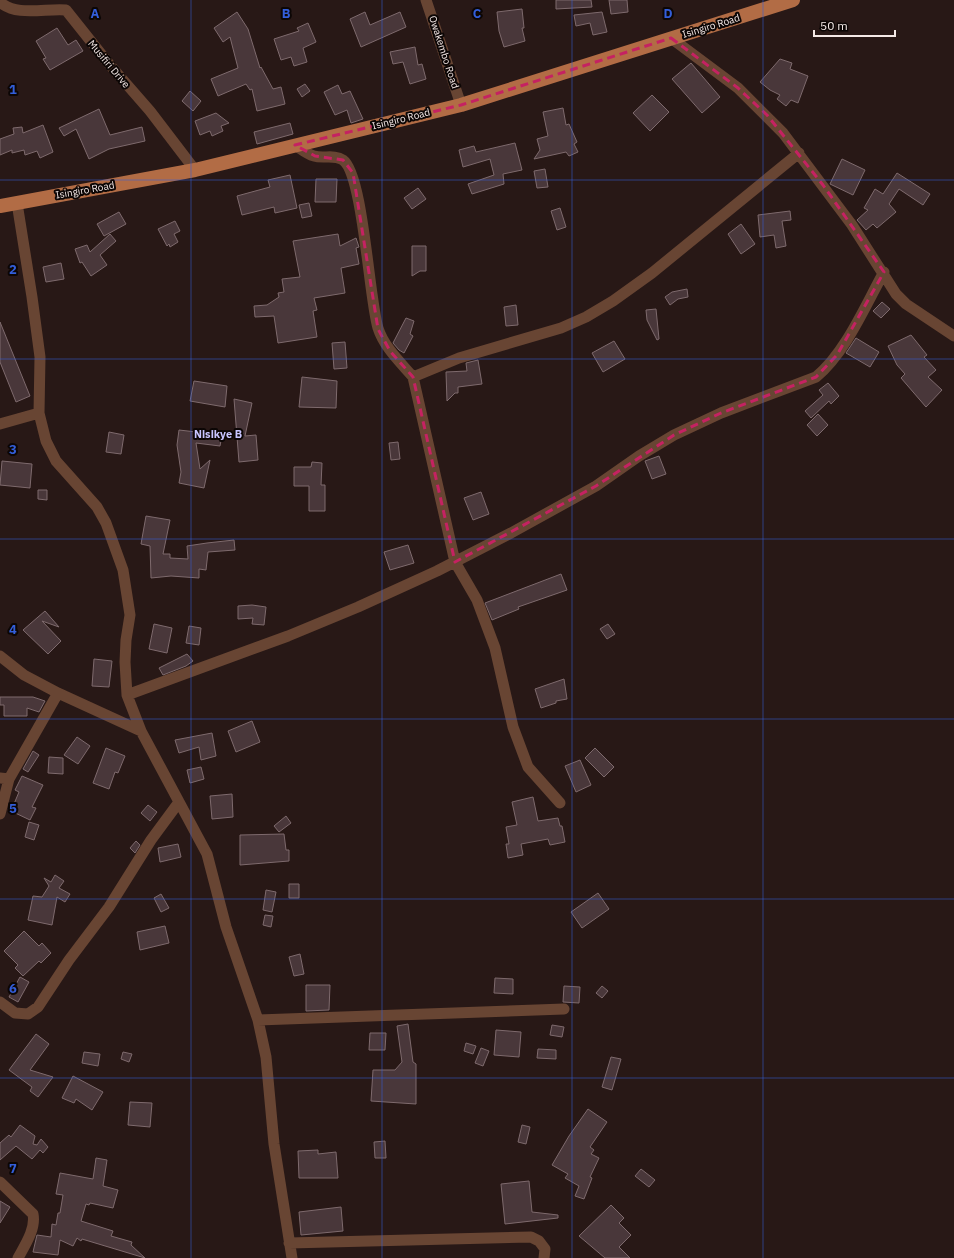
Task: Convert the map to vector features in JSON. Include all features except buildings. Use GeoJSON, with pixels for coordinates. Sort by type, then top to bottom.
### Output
{"type":"FeatureCollection","features":[{"type":"Feature","properties":{"kind":"main road","name":"Isingiro Road"},"geometry":{"type":"LineString","coordinates":[[0,206],[196,170],[461,105],[793,0]]}},
{"type":"Feature","properties":{"kind":"street","name":"Owakembo Road"},"geometry":{"type":"LineString","coordinates":[[426,0],[461,105]]}},
{"type":"Feature","properties":{"kind":"street","name":"Musifiri Drive"},"geometry":{"type":"LineString","coordinates":[[0,2],[14,10],[39,10],[51,8],[66,10],[109,64],[150,111],[196,170]]}},
{"type":"Feature","properties":{"kind":"street"},"geometry":{"type":"LineString","coordinates":[[671,38],[738,88],[767,115],[799,153],[852,225],[884,272],[896,294],[906,304],[954,336]]}},
{"type":"Feature","properties":{"kind":"street"},"geometry":{"type":"LineString","coordinates":[[295,145],[315,156],[334,157],[343,160],[353,173],[367,250],[378,328],[390,351],[413,377],[455,562],[477,600],[495,648],[514,727],[528,768],[560,803]]}},
{"type":"Feature","properties":{"kind":"street"},"geometry":{"type":"LineString","coordinates":[[413,377],[459,358],[561,328],[586,317],[613,301],[652,273],[799,153]]}},
{"type":"Feature","properties":{"kind":"street"},"geometry":{"type":"LineString","coordinates":[[17,203],[40,358],[39,413],[46,441],[56,461],[97,507],[106,523],[117,550],[123,570],[130,615],[126,640],[125,662],[128,695],[141,731],[207,854],[226,927],[258,1020],[266,1057],[274,1144],[292,1258]]}},
{"type":"Feature","properties":{"kind":"street"},"geometry":{"type":"LineString","coordinates":[[128,695],[288,636],[358,607],[455,562],[596,486],[639,456],[674,435],[720,413],[816,377],[837,355],[884,272]]}},
{"type":"Feature","properties":{"kind":"street"},"geometry":{"type":"LineString","coordinates":[[0,424],[39,413]]}},
{"type":"Feature","properties":{"kind":"street"},"geometry":{"type":"LineString","coordinates":[[0,656],[24,676],[141,731]]}},
{"type":"Feature","properties":{"kind":"street"},"geometry":{"type":"LineString","coordinates":[[0,814],[4,779],[58,693]]}},
{"type":"Feature","properties":{"kind":"street"},"geometry":{"type":"LineString","coordinates":[[0,1002],[15,1013],[28,1014],[38,1007],[69,960],[109,907],[151,840],[180,802]]}},
{"type":"Feature","properties":{"kind":"street"},"geometry":{"type":"LineString","coordinates":[[258,1020],[564,1009]]}},
{"type":"Feature","properties":{"kind":"street"},"geometry":{"type":"LineString","coordinates":[[0,1182],[33,1214],[34,1221],[32,1229],[18,1258]]}},
{"type":"Feature","properties":{"kind":"street"},"geometry":{"type":"LineString","coordinates":[[289,1243],[531,1237],[539,1241],[545,1249],[544,1258]]}},
{"type":"Feature","properties":{"kind":"highlighted area"},"geometry":{"type":"Polygon","coordinates":[[[671,38],[738,88],[767,115],[823,185],[884,272],[837,355],[816,377],[721,413],[674,435],[596,486],[455,562],[413,377],[390,351],[378,329],[353,173],[343,160],[315,156],[295,145],[461,105],[671,38]]]}},
{"type":"Feature","properties":{"kind":"district","name":"Nisikye B"},"geometry":{"type":"Point","coordinates":[218,434]}}]}
